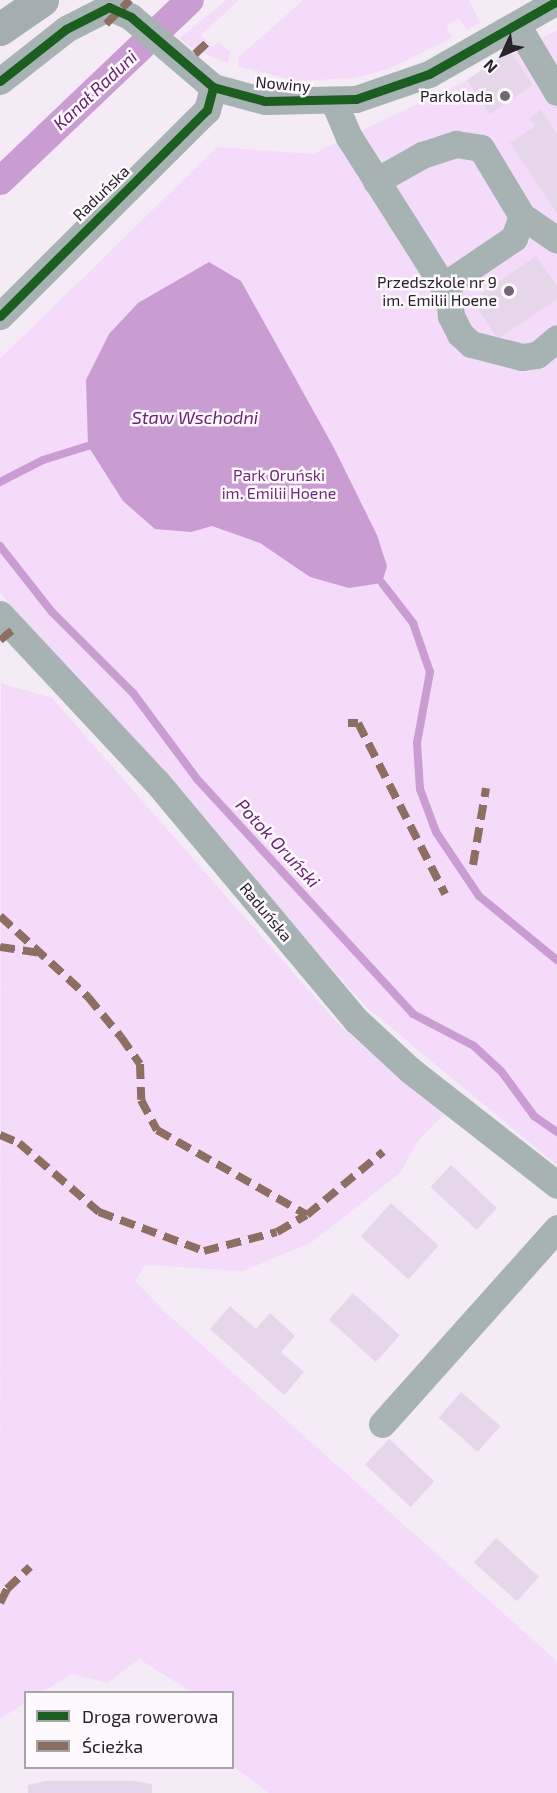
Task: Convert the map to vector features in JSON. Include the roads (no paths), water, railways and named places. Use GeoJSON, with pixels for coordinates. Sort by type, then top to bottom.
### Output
{"type":"FeatureCollection","features":[{"type":"Feature","properties":{"kind":"main road"},"geometry":{"type":"LineString","coordinates":[[0,29],[42,0]]}},
{"type":"Feature","properties":{"kind":"street","name":"Nowiny"},"geometry":{"type":"LineString","coordinates":[[0,81],[94,12],[109,7],[131,17],[178,61],[213,87],[265,102],[334,102],[381,92],[429,74],[557,1]]}},
{"type":"Feature","properties":{"kind":"street"},"geometry":{"type":"LineString","coordinates":[[517,25],[557,92]]}},
{"type":"Feature","properties":{"kind":"street","name":"Raduńska"},"geometry":{"type":"LineString","coordinates":[[0,316],[207,110],[213,87]]}},
{"type":"Feature","properties":{"kind":"street"},"geometry":{"type":"LineString","coordinates":[[334,102],[338,118],[449,295],[451,316],[471,344],[522,357],[537,355],[557,338]]}},
{"type":"Feature","properties":{"kind":"street"},"geometry":{"type":"LineString","coordinates":[[376,180],[445,148],[481,148],[522,216],[557,240]]}},
{"type":"Feature","properties":{"kind":"street"},"geometry":{"type":"LineString","coordinates":[[443,286],[514,238],[522,216]]}},
{"type":"Feature","properties":{"kind":"street","name":"Raduńska"},"geometry":{"type":"LineString","coordinates":[[0,614],[156,781],[356,1020],[410,1070],[557,1185]]}},
{"type":"Feature","properties":{"kind":"street"},"geometry":{"type":"LineString","coordinates":[[382,1424],[557,1228]]}},
{"type":"Feature","properties":{"kind":"water","name":"Staw Wschodni"},"geometry":{"type":"Polygon","coordinates":[[[209,262],[241,281],[333,446],[377,535],[387,566],[382,583],[349,588],[310,577],[260,543],[212,526],[191,532],[155,529],[123,501],[88,446],[86,380],[109,334],[138,303],[209,262]]]}},
{"type":"Feature","properties":{"kind":"waterway","name":"Kanał Raduni"},"geometry":{"type":"LineString","coordinates":[[0,181],[190,0]]}},
{"type":"Feature","properties":{"kind":"waterway"},"geometry":{"type":"LineString","coordinates":[[0,482],[43,460],[88,446]]}},
{"type":"Feature","properties":{"kind":"waterway","name":"Potok Oruński"},"geometry":{"type":"LineString","coordinates":[[0,546],[52,612],[133,693],[197,779],[413,1014],[474,1046],[501,1071],[534,1116],[557,1132]]}},
{"type":"Feature","properties":{"kind":"waterway"},"geometry":{"type":"LineString","coordinates":[[382,583],[413,623],[430,672],[417,743],[420,789],[436,832],[479,896],[557,960]]}},
{"type":"Feature","properties":{"kind":"place","name":"Parkolada"},"geometry":{"type":"Point","coordinates":[505,96]}},
{"type":"Feature","properties":{"kind":"place","name":"Przedszkole nr 9 im. Emilii Hoene"},"geometry":{"type":"Point","coordinates":[509,291]}},
{"type":"Feature","properties":{"kind":"park label","name":"Park Oruński im. Emilii Hoene"},"geometry":{"type":"Point","coordinates":[279,484]}}]}
